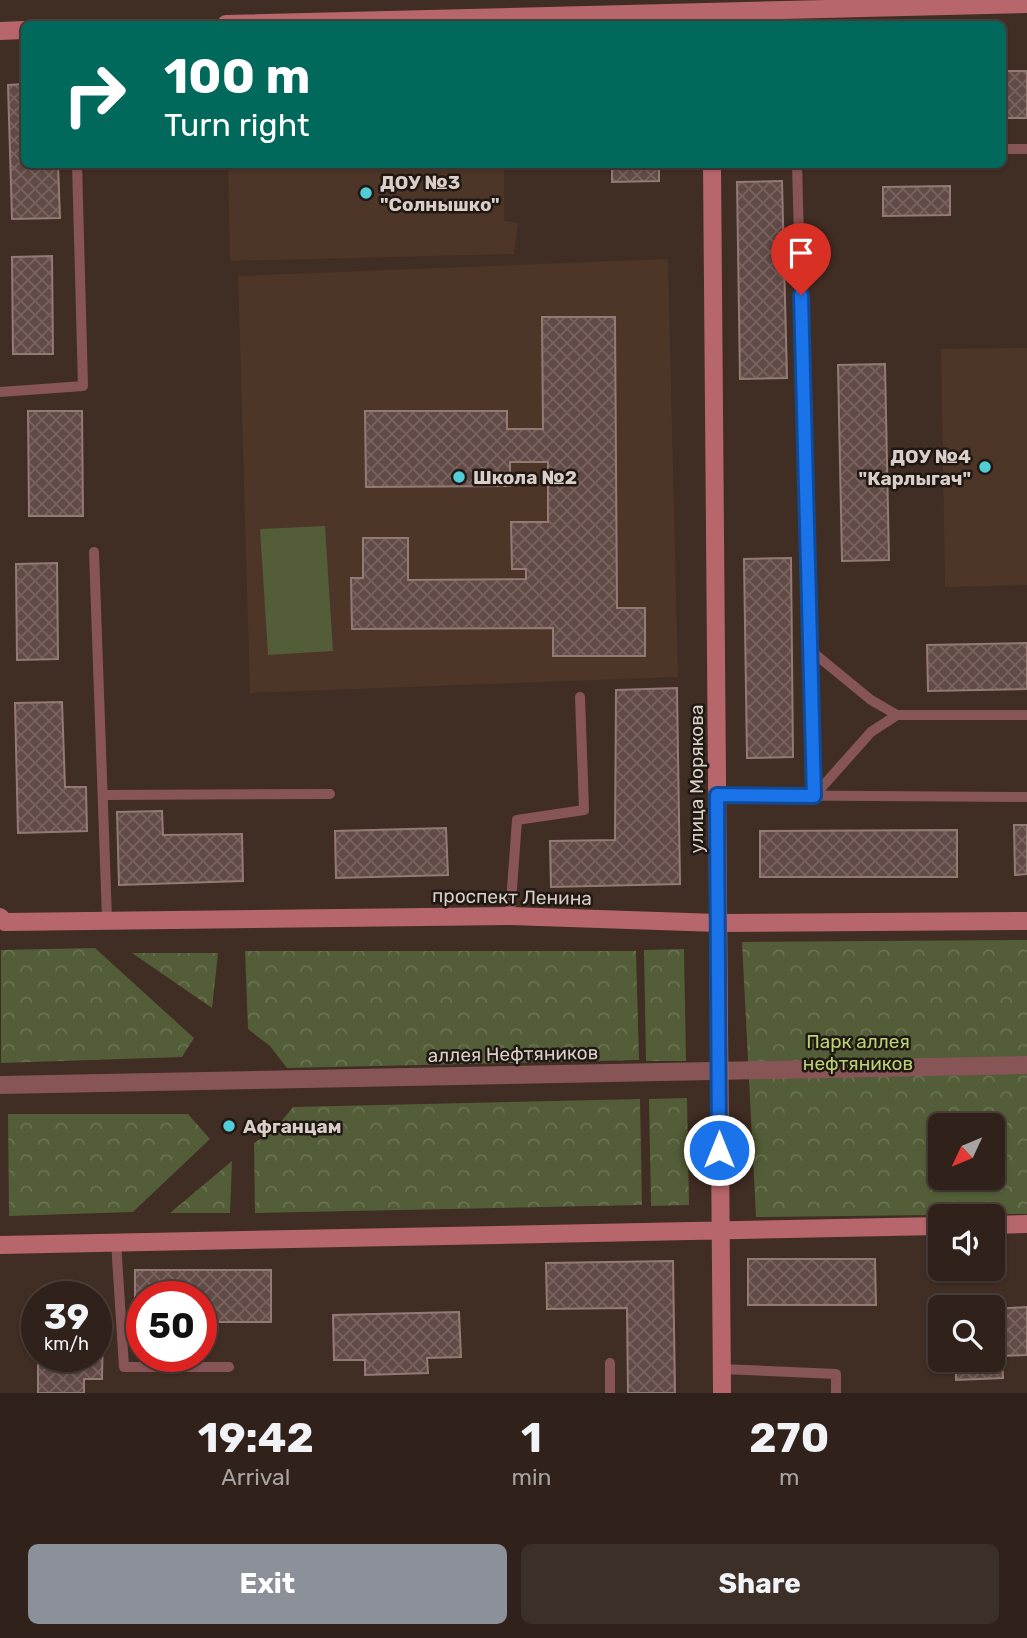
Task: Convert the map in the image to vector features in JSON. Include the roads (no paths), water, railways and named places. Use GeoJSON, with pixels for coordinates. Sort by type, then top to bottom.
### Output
{"type":"FeatureCollection","features":[{"type":"Feature","properties":{"kind":"street"},"geometry":{"type":"LineString","coordinates":[[274,21],[482,8],[710,13],[908,4],[1027,4]]}},
{"type":"Feature","properties":{"kind":"street"},"geometry":{"type":"LineString","coordinates":[[0,31],[21,30]]}},
{"type":"Feature","properties":{"kind":"street","name":"улица Морякова"},"geometry":{"type":"LineString","coordinates":[[712,168],[722,1393]]}},
{"type":"Feature","properties":{"kind":"street","name":"проспект Ленина"},"geometry":{"type":"LineString","coordinates":[[0,917],[5,922],[510,916],[718,923],[1027,921]]}},
{"type":"Feature","properties":{"kind":"street","name":"аллея Нефтяников"},"geometry":{"type":"LineString","coordinates":[[0,1085],[1027,1065]]}},
{"type":"Feature","properties":{"kind":"street"},"geometry":{"type":"LineString","coordinates":[[1005,1225],[1027,1224]]}},
{"type":"Feature","properties":{"kind":"street"},"geometry":{"type":"LineString","coordinates":[[0,1245],[928,1226]]}},
{"type":"Feature","properties":{"kind":"lane"},"geometry":{"type":"LineString","coordinates":[[1006,149],[1027,149]]}},
{"type":"Feature","properties":{"kind":"lane"},"geometry":{"type":"LineString","coordinates":[[0,392],[83,386],[77,168]]}},
{"type":"Feature","properties":{"kind":"lane"},"geometry":{"type":"LineString","coordinates":[[797,168],[814,796]]}},
{"type":"Feature","properties":{"kind":"lane"},"geometry":{"type":"LineString","coordinates":[[94,552],[105,795],[107,919]]}},
{"type":"Feature","properties":{"kind":"lane"},"geometry":{"type":"LineString","coordinates":[[810,650],[871,700],[897,715],[1027,715]]}},
{"type":"Feature","properties":{"kind":"lane"},"geometry":{"type":"LineString","coordinates":[[510,916],[517,820],[584,810],[580,697]]}},
{"type":"Feature","properties":{"kind":"lane"},"geometry":{"type":"LineString","coordinates":[[814,796],[871,732],[897,715]]}},
{"type":"Feature","properties":{"kind":"lane"},"geometry":{"type":"LineString","coordinates":[[105,795],[330,794]]}},
{"type":"Feature","properties":{"kind":"lane"},"geometry":{"type":"LineString","coordinates":[[717,795],[1027,797]]}},
{"type":"Feature","properties":{"kind":"lane"},"geometry":{"type":"LineString","coordinates":[[116,1242],[124,1367],[229,1367]]}},
{"type":"Feature","properties":{"kind":"lane"},"geometry":{"type":"LineString","coordinates":[[610,1363],[610,1393]]}},
{"type":"Feature","properties":{"kind":"lane"},"geometry":{"type":"LineString","coordinates":[[721,1369],[836,1374],[836,1393]]}},
{"type":"Feature","properties":{"kind":"place","name":"ДОУ №3 \"Солнышко\""},"geometry":{"type":"Point","coordinates":[366,193]}},
{"type":"Feature","properties":{"kind":"place","name":"ДОУ №4 \"Карлыгач\""},"geometry":{"type":"Point","coordinates":[985,467]}},
{"type":"Feature","properties":{"kind":"place","name":"Школа №2"},"geometry":{"type":"Point","coordinates":[459,477]}},
{"type":"Feature","properties":{"kind":"place","name":"Афганцам"},"geometry":{"type":"Point","coordinates":[229,1126]}},
{"type":"Feature","properties":{"kind":"park label","name":"Парк аллея нефтяников"},"geometry":{"type":"Point","coordinates":[858,1052]}}]}
